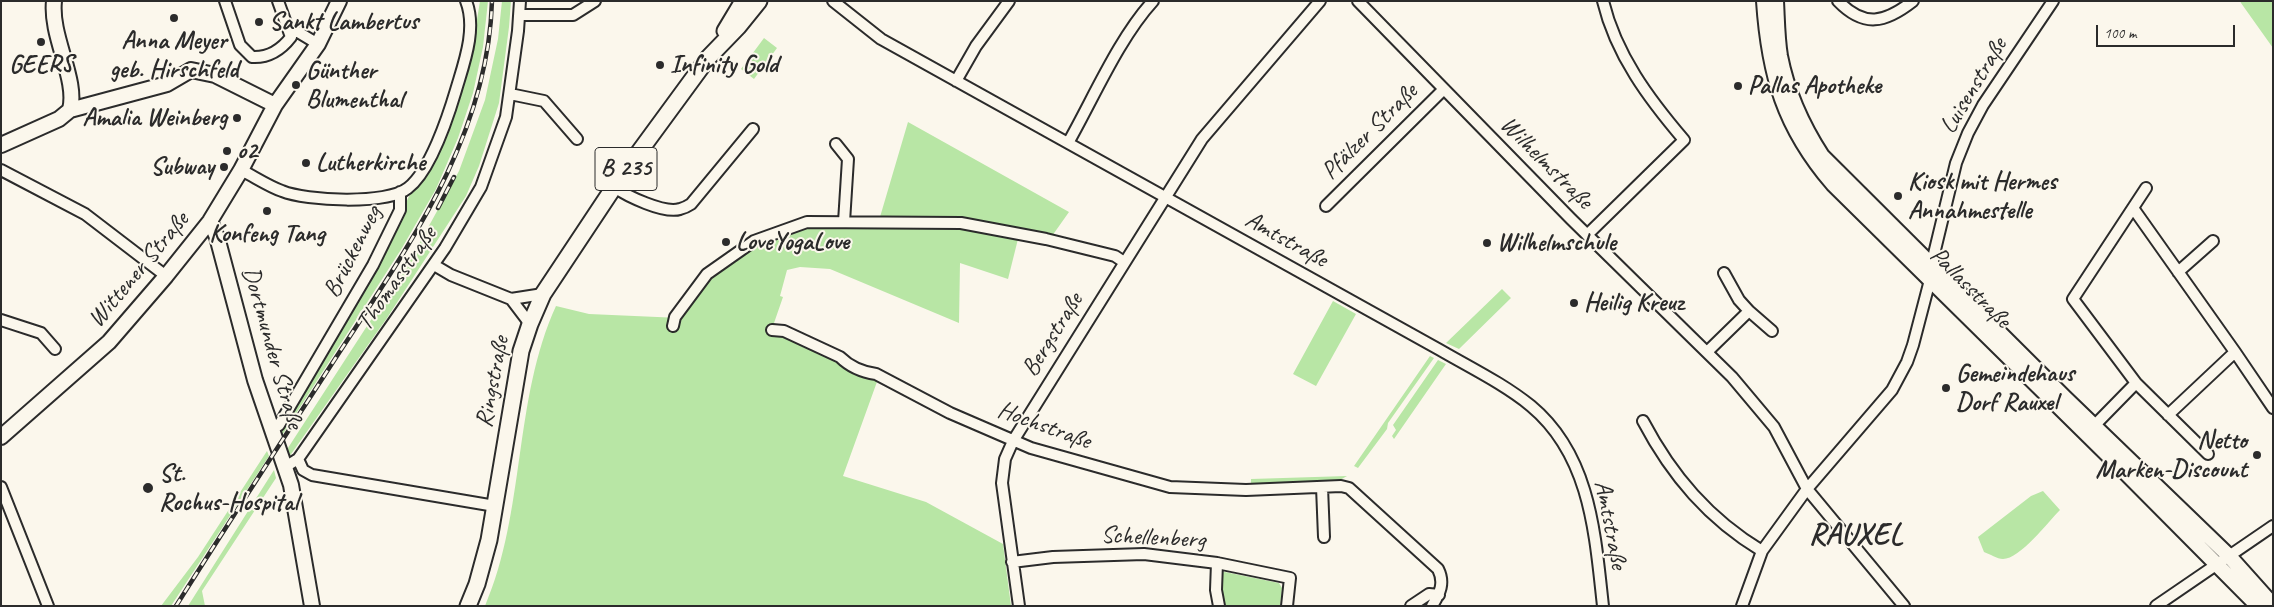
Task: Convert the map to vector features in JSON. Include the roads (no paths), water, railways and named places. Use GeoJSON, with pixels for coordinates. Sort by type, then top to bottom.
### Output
{"type":"FeatureCollection","features":[{"type":"Feature","properties":{"kind":"main road"},"geometry":{"type":"LineString","coordinates":[[54,1],[52,15],[71,96],[70,110]]}},
{"type":"Feature","properties":{"kind":"main road","name":"Wittener Straße"},"geometry":{"type":"LineString","coordinates":[[1,437],[109,342],[210,221],[241,170],[275,104],[318,44],[339,1]]}},
{"type":"Feature","properties":{"kind":"main road","name":"Ringstraße"},"geometry":{"type":"LineString","coordinates":[[468,606],[477,584],[487,548],[522,351],[530,324],[543,294],[645,141],[716,48],[743,1]]}},
{"type":"Feature","properties":{"kind":"main road","name":"Ringstraße"},"geometry":{"type":"LineString","coordinates":[[716,48],[738,27],[759,1]]}},
{"type":"Feature","properties":{"kind":"main road","name":"Pallasstraße"},"geometry":{"type":"LineString","coordinates":[[1764,1],[1769,52],[1776,82],[1800,141],[1833,184],[1931,273]]}},
{"type":"Feature","properties":{"kind":"main road","name":"Pallasstraße"},"geometry":{"type":"LineString","coordinates":[[1776,1],[1780,54],[1786,79],[1808,134],[1822,156],[1931,273],[2090,430],[2258,606]]}},
{"type":"Feature","properties":{"kind":"main road"},"geometry":{"type":"LineString","coordinates":[[1,146],[59,119],[70,110],[167,84],[191,70],[214,75],[275,104]]}},
{"type":"Feature","properties":{"kind":"main road","name":"Dortmunder Straße"},"geometry":{"type":"LineString","coordinates":[[210,221],[217,237],[238,321],[271,430],[290,485],[312,606]]}},
{"type":"Feature","properties":{"kind":"main road","name":"Pallasstraße"},"geometry":{"type":"LineString","coordinates":[[2090,430],[2229,556],[2273,605]]}},
{"type":"Feature","properties":{"kind":"street"},"geometry":{"type":"LineString","coordinates":[[225,1],[240,45],[252,57],[261,58],[281,50],[291,38],[278,1]]}},
{"type":"Feature","properties":{"kind":"street","name":"Brückenweg"},"geometry":{"type":"LineString","coordinates":[[271,430],[279,425],[294,402],[373,265],[400,210],[402,203],[400,192],[413,184],[434,148],[450,109],[470,31],[470,12],[466,1]]}},
{"type":"Feature","properties":{"kind":"street","name":"Thomasstraße"},"geometry":{"type":"LineString","coordinates":[[285,468],[298,459],[434,265],[463,220],[481,187],[506,117],[520,15],[520,1]]}},
{"type":"Feature","properties":{"kind":"street"},"geometry":{"type":"LineString","coordinates":[[520,15],[573,15],[595,1]]}},
{"type":"Feature","properties":{"kind":"street","name":"Amtstraße"},"geometry":{"type":"LineString","coordinates":[[834,1],[881,39],[1440,350],[1512,392],[1533,408],[1567,450],[1587,495],[1593,520],[1603,606]]}},
{"type":"Feature","properties":{"kind":"street"},"geometry":{"type":"LineString","coordinates":[[956,81],[976,46],[1009,1]]}},
{"type":"Feature","properties":{"kind":"street"},"geometry":{"type":"LineString","coordinates":[[1068,144],[1121,47],[1144,11],[1153,1]]}},
{"type":"Feature","properties":{"kind":"street","name":"Bergstraße"},"geometry":{"type":"LineString","coordinates":[[1019,606],[1002,482],[1005,459],[1013,441],[1202,139],[1320,1]]}},
{"type":"Feature","properties":{"kind":"street","name":"Wilhelmstraße"},"geometry":{"type":"LineString","coordinates":[[1358,1],[1587,234],[1732,377],[1774,427],[1807,489],[1904,606]]}},
{"type":"Feature","properties":{"kind":"street"},"geometry":{"type":"LineString","coordinates":[[1587,234],[1684,140],[1648,96],[1633,72],[1617,42],[1603,1]]}},
{"type":"Feature","properties":{"kind":"street"},"geometry":{"type":"LineString","coordinates":[[1838,1],[1849,13],[1861,19],[1875,20],[1889,17],[1913,1]]}},
{"type":"Feature","properties":{"kind":"street","name":"Luisenstraße"},"geometry":{"type":"LineString","coordinates":[[1742,606],[1762,551],[1807,489],[1892,390],[1900,377],[1913,345],[1956,163],[1968,133],[1983,105],[2052,1]]}},
{"type":"Feature","properties":{"kind":"street"},"geometry":{"type":"LineString","coordinates":[[290,31],[298,32],[318,44]]}},
{"type":"Feature","properties":{"kind":"street","name":"Pfälzer Straße"},"geometry":{"type":"LineString","coordinates":[[1326,206],[1444,89]]}},
{"type":"Feature","properties":{"kind":"street"},"geometry":{"type":"LineString","coordinates":[[510,94],[544,101],[577,139]]}},
{"type":"Feature","properties":{"kind":"street"},"geometry":{"type":"LineString","coordinates":[[614,187],[627,195],[668,210],[680,210],[691,204],[753,129]]}},
{"type":"Feature","properties":{"kind":"street"},"geometry":{"type":"LineString","coordinates":[[836,144],[848,159],[844,222]]}},
{"type":"Feature","properties":{"kind":"street"},"geometry":{"type":"LineString","coordinates":[[1,170],[85,214],[166,276]]}},
{"type":"Feature","properties":{"kind":"street"},"geometry":{"type":"LineString","coordinates":[[241,170],[283,192],[304,196],[348,200],[376,198],[400,192]]}},
{"type":"Feature","properties":{"kind":"street"},"geometry":{"type":"LineString","coordinates":[[2146,188],[2072,299],[2136,383],[2208,454]]}},
{"type":"Feature","properties":{"kind":"street"},"geometry":{"type":"LineString","coordinates":[[2133,208],[2273,408]]}},
{"type":"Feature","properties":{"kind":"street"},"geometry":{"type":"LineString","coordinates":[[673,326],[675,317],[707,274],[754,241],[807,222],[961,223],[1115,256],[1124,262]]}},
{"type":"Feature","properties":{"kind":"street"},"geometry":{"type":"LineString","coordinates":[[2178,272],[2213,241]]}},
{"type":"Feature","properties":{"kind":"street"},"geometry":{"type":"LineString","coordinates":[[434,265],[458,278],[511,299],[543,294]]}},
{"type":"Feature","properties":{"kind":"street"},"geometry":{"type":"LineString","coordinates":[[1724,273],[1739,300],[1772,331]]}},
{"type":"Feature","properties":{"kind":"street"},"geometry":{"type":"LineString","coordinates":[[511,299],[530,324]]}},
{"type":"Feature","properties":{"kind":"street"},"geometry":{"type":"LineString","coordinates":[[1707,352],[1749,311]]}},
{"type":"Feature","properties":{"kind":"street"},"geometry":{"type":"LineString","coordinates":[[1,320],[41,333],[55,349]]}},
{"type":"Feature","properties":{"kind":"street","name":"Hochstraße"},"geometry":{"type":"LineString","coordinates":[[772,330],[784,331],[840,357],[847,364],[876,374],[950,412],[1013,441],[1129,477],[1170,487],[1246,490],[1341,486],[1355,492],[1438,569],[1442,581],[1439,595]]}},
{"type":"Feature","properties":{"kind":"street"},"geometry":{"type":"LineString","coordinates":[[2168,415],[2235,352]]}},
{"type":"Feature","properties":{"kind":"street"},"geometry":{"type":"LineString","coordinates":[[2090,430],[2136,383]]}},
{"type":"Feature","properties":{"kind":"street"},"geometry":{"type":"LineString","coordinates":[[1643,421],[1669,465],[1699,502],[1734,533],[1762,551]]}},
{"type":"Feature","properties":{"kind":"street"},"geometry":{"type":"LineString","coordinates":[[298,459],[309,474],[495,506]]}},
{"type":"Feature","properties":{"kind":"street"},"geometry":{"type":"LineString","coordinates":[[290,485],[309,474]]}},
{"type":"Feature","properties":{"kind":"street"},"geometry":{"type":"LineString","coordinates":[[1,487],[48,606]]}},
{"type":"Feature","properties":{"kind":"street"},"geometry":{"type":"LineString","coordinates":[[1322,487],[1324,537]]}},
{"type":"Feature","properties":{"kind":"street"},"geometry":{"type":"LineString","coordinates":[[2156,606],[2273,526]]}},
{"type":"Feature","properties":{"kind":"street","name":"Schellenberg"},"geometry":{"type":"LineString","coordinates":[[1012,562],[1053,557],[1144,554],[1217,563],[1290,578],[1286,606]]}},
{"type":"Feature","properties":{"kind":"street"},"geometry":{"type":"LineString","coordinates":[[1217,563],[1216,590],[1219,606]]}},
{"type":"Feature","properties":{"kind":"street"},"geometry":{"type":"LineString","coordinates":[[1411,606],[1429,594],[1439,595],[1432,606]]}},
{"type":"Feature","properties":{"kind":"railway"},"geometry":{"type":"LineString","coordinates":[[176,606],[389,276],[439,190],[460,145],[476,99],[487,51],[492,1]]}},
{"type":"Feature","properties":{"kind":"railway"},"geometry":{"type":"LineString","coordinates":[[438,208],[454,177]]}},
{"type":"Feature","properties":{"kind":"place","name":"Anna Meyer geb. Hirschfeld"},"geometry":{"type":"Point","coordinates":[174,18]}},
{"type":"Feature","properties":{"kind":"place","name":"Sankt Lambertus"},"geometry":{"type":"Point","coordinates":[259,22]}},
{"type":"Feature","properties":{"kind":"place","name":"GEERS"},"geometry":{"type":"Point","coordinates":[41,42]}},
{"type":"Feature","properties":{"kind":"place","name":"Infinity Gold"},"geometry":{"type":"Point","coordinates":[660,65]}},
{"type":"Feature","properties":{"kind":"place","name":"Günther Blumenthal"},"geometry":{"type":"Point","coordinates":[296,85]}},
{"type":"Feature","properties":{"kind":"place","name":"Pallas Apotheke"},"geometry":{"type":"Point","coordinates":[1738,86]}},
{"type":"Feature","properties":{"kind":"place","name":"Amalia Weinberg"},"geometry":{"type":"Point","coordinates":[237,118]}},
{"type":"Feature","properties":{"kind":"place","name":"o2"},"geometry":{"type":"Point","coordinates":[227,151]}},
{"type":"Feature","properties":{"kind":"place","name":"Lutherkirche"},"geometry":{"type":"Point","coordinates":[306,163]}},
{"type":"Feature","properties":{"kind":"place","name":"Subway"},"geometry":{"type":"Point","coordinates":[224,167]}},
{"type":"Feature","properties":{"kind":"place","name":"Kiosk mit Hermes Annahmestelle"},"geometry":{"type":"Point","coordinates":[1898,196]}},
{"type":"Feature","properties":{"kind":"place","name":"Konfeng Tang"},"geometry":{"type":"Point","coordinates":[267,211]}},
{"type":"Feature","properties":{"kind":"place","name":"LoveYogaLove"},"geometry":{"type":"Point","coordinates":[726,242]}},
{"type":"Feature","properties":{"kind":"place","name":"Wilhelmschule"},"geometry":{"type":"Point","coordinates":[1487,243]}},
{"type":"Feature","properties":{"kind":"place","name":"Heilig Kreuz"},"geometry":{"type":"Point","coordinates":[1574,303]}},
{"type":"Feature","properties":{"kind":"place","name":"Gemeindehaus Dorf Rauxel"},"geometry":{"type":"Point","coordinates":[1946,388]}},
{"type":"Feature","properties":{"kind":"place","name":"Netto Marken-Discount"},"geometry":{"type":"Point","coordinates":[2257,455]}},
{"type":"Feature","properties":{"kind":"place","name":"St. Rochus-Hospital"},"geometry":{"type":"Point","coordinates":[148,488]}},
{"type":"Feature","properties":{"kind":"district","name":"RAUXEL"},"geometry":{"type":"Point","coordinates":[1856,536]}}]}
